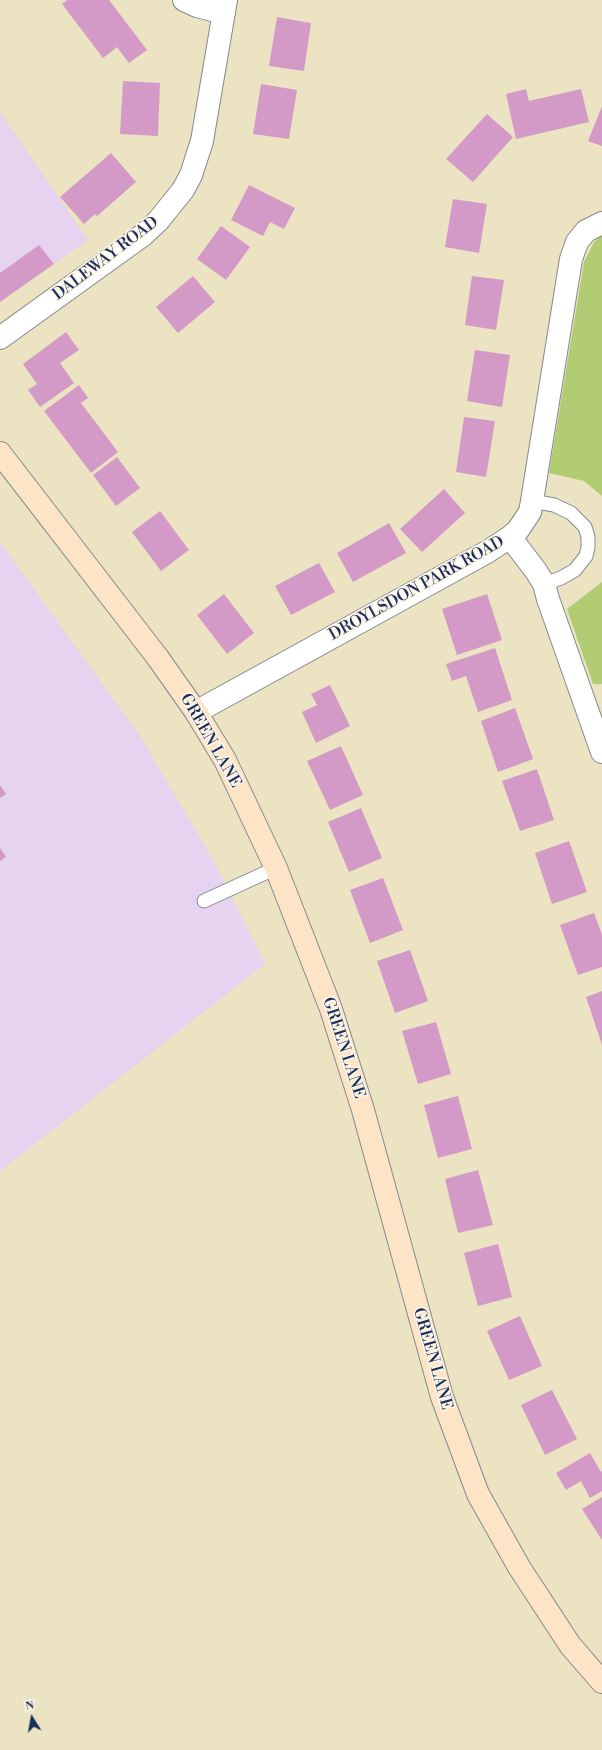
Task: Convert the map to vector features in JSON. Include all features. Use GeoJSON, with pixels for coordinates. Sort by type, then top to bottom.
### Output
{"type":"FeatureCollection","features":[{"type":"Feature","properties":{"kind":"street"},"geometry":{"type":"LineString","coordinates":[[184,0],[197,6],[225,6]]}},
{"type":"Feature","properties":{"kind":"street","name":"DALEWAY ROAD"},"geometry":{"type":"LineString","coordinates":[[0,338],[143,235],[158,221],[183,190],[191,175],[202,141],[225,6]]}},
{"type":"Feature","properties":{"kind":"street","name":"DROYLSDON PARK ROAD"},"geometry":{"type":"LineString","coordinates":[[196,712],[487,552],[510,537],[525,521],[532,501],[570,259],[577,242],[586,231],[602,224]]}},
{"type":"Feature","properties":{"kind":"street","name":"GREEN LANE"},"geometry":{"type":"LineString","coordinates":[[0,453],[158,658],[196,712],[225,760],[276,868],[331,1009],[363,1110],[442,1397],[478,1494],[519,1568],[570,1645],[602,1682]]}},
{"type":"Feature","properties":{"kind":"street"},"geometry":{"type":"LineString","coordinates":[[510,537],[544,584],[602,752]]}},
{"type":"Feature","properties":{"kind":"lane"},"geometry":{"type":"LineString","coordinates":[[532,501],[554,505],[571,513],[585,527],[588,536],[586,556],[575,570],[561,578],[544,584]]}},
{"type":"Feature","properties":{"kind":"lane"},"geometry":{"type":"LineString","coordinates":[[204,901],[276,868]]}},
{"type":"Feature","properties":{"kind":"shaded area"},"geometry":{"type":"Polygon","coordinates":[[[0,112],[88,240],[0,302],[0,112]]]}},
{"type":"Feature","properties":{"kind":"shaded area"},"geometry":{"type":"Polygon","coordinates":[[[0,542],[140,736],[213,860],[265,964],[0,1171],[0,542]]]}},
{"type":"Feature","properties":{"kind":"green space"},"geometry":{"type":"Polygon","coordinates":[[[602,235],[602,496],[584,481],[549,473],[584,262],[594,242],[602,235]]]}},
{"type":"Feature","properties":{"kind":"green space"},"geometry":{"type":"Polygon","coordinates":[[[602,582],[602,684],[593,684],[567,609],[602,582]]]}},
{"type":"Feature","properties":{"kind":"building"},"geometry":{"type":"Polygon","coordinates":[[[67,0],[109,0],[147,50],[129,63],[117,47],[103,58],[62,4],[67,0]]]}},
{"type":"Feature","properties":{"kind":"building"},"geometry":{"type":"Polygon","coordinates":[[[277,17],[311,23],[304,71],[269,66],[277,17]]]}},
{"type":"Feature","properties":{"kind":"building"},"geometry":{"type":"Polygon","coordinates":[[[123,81],[160,83],[158,136],[120,134],[123,81]]]}},
{"type":"Feature","properties":{"kind":"building"},"geometry":{"type":"Polygon","coordinates":[[[261,84],[297,90],[289,139],[253,134],[261,84]]]}},
{"type":"Feature","properties":{"kind":"building"},"geometry":{"type":"Polygon","coordinates":[[[526,89],[529,101],[581,89],[589,122],[516,139],[506,94],[526,89]]]}},
{"type":"Feature","properties":{"kind":"building"},"geometry":{"type":"Polygon","coordinates":[[[602,106],[602,146],[588,141],[602,106]]]}},
{"type":"Feature","properties":{"kind":"building"},"geometry":{"type":"Polygon","coordinates":[[[487,114],[513,137],[473,182],[446,159],[487,114]]]}},
{"type":"Feature","properties":{"kind":"building"},"geometry":{"type":"Polygon","coordinates":[[[111,153],[136,182],[97,216],[95,214],[84,224],[60,197],[111,153]]]}},
{"type":"Feature","properties":{"kind":"building"},"geometry":{"type":"Polygon","coordinates":[[[249,185],[295,208],[284,229],[270,222],[263,236],[231,220],[249,185]]]}},
{"type":"Feature","properties":{"kind":"building"},"geometry":{"type":"Polygon","coordinates":[[[453,199],[487,204],[479,253],[445,247],[453,199]]]}},
{"type":"Feature","properties":{"kind":"building"},"geometry":{"type":"Polygon","coordinates":[[[221,226],[250,247],[226,280],[197,259],[221,226]]]}},
{"type":"Feature","properties":{"kind":"building"},"geometry":{"type":"Polygon","coordinates":[[[39,245],[54,264],[0,302],[0,273],[39,245]]]}},
{"type":"Feature","properties":{"kind":"building"},"geometry":{"type":"Polygon","coordinates":[[[193,276],[215,302],[178,333],[156,307],[193,276]]]}},
{"type":"Feature","properties":{"kind":"building"},"geometry":{"type":"Polygon","coordinates":[[[472,276],[504,280],[496,330],[465,325],[472,276]]]}},
{"type":"Feature","properties":{"kind":"building"},"geometry":{"type":"Polygon","coordinates":[[[66,332],[79,350],[60,363],[74,383],[40,407],[28,390],[37,384],[23,364],[66,332]]]}},
{"type":"Feature","properties":{"kind":"building"},"geometry":{"type":"Polygon","coordinates":[[[475,350],[510,355],[502,407],[467,401],[475,350]]]}},
{"type":"Feature","properties":{"kind":"building"},"geometry":{"type":"Polygon","coordinates":[[[79,385],[88,398],[81,403],[118,452],[91,473],[44,411],[79,385]]]}},
{"type":"Feature","properties":{"kind":"building"},"geometry":{"type":"Polygon","coordinates":[[[464,417],[495,421],[486,477],[456,472],[464,417]]]}},
{"type":"Feature","properties":{"kind":"building"},"geometry":{"type":"Polygon","coordinates":[[[117,457],[140,488],[116,506],[93,475],[117,457]]]}},
{"type":"Feature","properties":{"kind":"building"},"geometry":{"type":"Polygon","coordinates":[[[444,489],[465,513],[422,552],[400,529],[444,489]]]}},
{"type":"Feature","properties":{"kind":"building"},"geometry":{"type":"Polygon","coordinates":[[[160,511],[189,550],[161,571],[132,532],[160,511]]]}},
{"type":"Feature","properties":{"kind":"building"},"geometry":{"type":"Polygon","coordinates":[[[389,523],[406,553],[353,582],[337,553],[389,523]]]}},
{"type":"Feature","properties":{"kind":"building"},"geometry":{"type":"Polygon","coordinates":[[[319,563],[335,592],[291,615],[275,586],[319,563]]]}},
{"type":"Feature","properties":{"kind":"building"},"geometry":{"type":"Polygon","coordinates":[[[224,594],[254,633],[227,654],[197,615],[224,594]]]}},
{"type":"Feature","properties":{"kind":"building"},"geometry":{"type":"Polygon","coordinates":[[[487,594],[502,640],[457,655],[442,609],[487,594]]]}},
{"type":"Feature","properties":{"kind":"building"},"geometry":{"type":"Polygon","coordinates":[[[495,648],[512,700],[478,712],[466,676],[452,681],[446,664],[495,648]]]}},
{"type":"Feature","properties":{"kind":"building"},"geometry":{"type":"Polygon","coordinates":[[[330,685],[350,726],[316,743],[302,712],[317,705],[311,694],[330,685]]]}},
{"type":"Feature","properties":{"kind":"building"},"geometry":{"type":"Polygon","coordinates":[[[515,708],[533,759],[498,772],[481,721],[515,708]]]}},
{"type":"Feature","properties":{"kind":"building"},"geometry":{"type":"Polygon","coordinates":[[[341,746],[363,795],[330,810],[307,761],[341,746]]]}},
{"type":"Feature","properties":{"kind":"building"},"geometry":{"type":"Polygon","coordinates":[[[537,769],[554,820],[520,831],[502,781],[537,769]]]}},
{"type":"Feature","properties":{"kind":"building"},"geometry":{"type":"Polygon","coordinates":[[[0,785],[6,794],[0,798],[0,785]]]}},
{"type":"Feature","properties":{"kind":"building"},"geometry":{"type":"Polygon","coordinates":[[[361,808],[382,858],[349,872],[328,822],[361,808]]]}},
{"type":"Feature","properties":{"kind":"building"},"geometry":{"type":"Polygon","coordinates":[[[569,841],[587,892],[552,904],[535,853],[569,841]]]}},
{"type":"Feature","properties":{"kind":"building"},"geometry":{"type":"Polygon","coordinates":[[[0,848],[6,857],[0,861],[0,848]]]}},
{"type":"Feature","properties":{"kind":"building"},"geometry":{"type":"Polygon","coordinates":[[[383,878],[403,930],[370,943],[350,890],[383,878]]]}},
{"type":"Feature","properties":{"kind":"building"},"geometry":{"type":"Polygon","coordinates":[[[594,913],[602,935],[602,967],[578,975],[560,925],[594,913]]]}},
{"type":"Feature","properties":{"kind":"building"},"geometry":{"type":"Polygon","coordinates":[[[410,950],[428,1001],[395,1013],[377,961],[410,950]]]}},
{"type":"Feature","properties":{"kind":"building"},"geometry":{"type":"Polygon","coordinates":[[[602,991],[602,1045],[586,997],[602,991]]]}},
{"type":"Feature","properties":{"kind":"building"},"geometry":{"type":"Polygon","coordinates":[[[436,1022],[451,1074],[418,1084],[402,1031],[436,1022]]]}},
{"type":"Feature","properties":{"kind":"building"},"geometry":{"type":"Polygon","coordinates":[[[458,1096],[472,1149],[438,1158],[424,1105],[458,1096]]]}},
{"type":"Feature","properties":{"kind":"building"},"geometry":{"type":"Polygon","coordinates":[[[478,1170],[493,1225],[458,1233],[445,1179],[478,1170]]]}},
{"type":"Feature","properties":{"kind":"building"},"geometry":{"type":"Polygon","coordinates":[[[498,1244],[512,1297],[478,1306],[464,1253],[498,1244]]]}},
{"type":"Feature","properties":{"kind":"building"},"geometry":{"type":"Polygon","coordinates":[[[520,1316],[542,1366],[509,1380],[487,1331],[520,1316]]]}},
{"type":"Feature","properties":{"kind":"building"},"geometry":{"type":"Polygon","coordinates":[[[552,1390],[577,1439],[545,1455],[521,1405],[552,1390]]]}},
{"type":"Feature","properties":{"kind":"building"},"geometry":{"type":"Polygon","coordinates":[[[590,1453],[601,1472],[602,1471],[602,1491],[590,1498],[581,1481],[566,1490],[556,1473],[590,1453]]]}},
{"type":"Feature","properties":{"kind":"building"},"geometry":{"type":"Polygon","coordinates":[[[602,1497],[602,1540],[582,1509],[602,1497]]]}}]}
